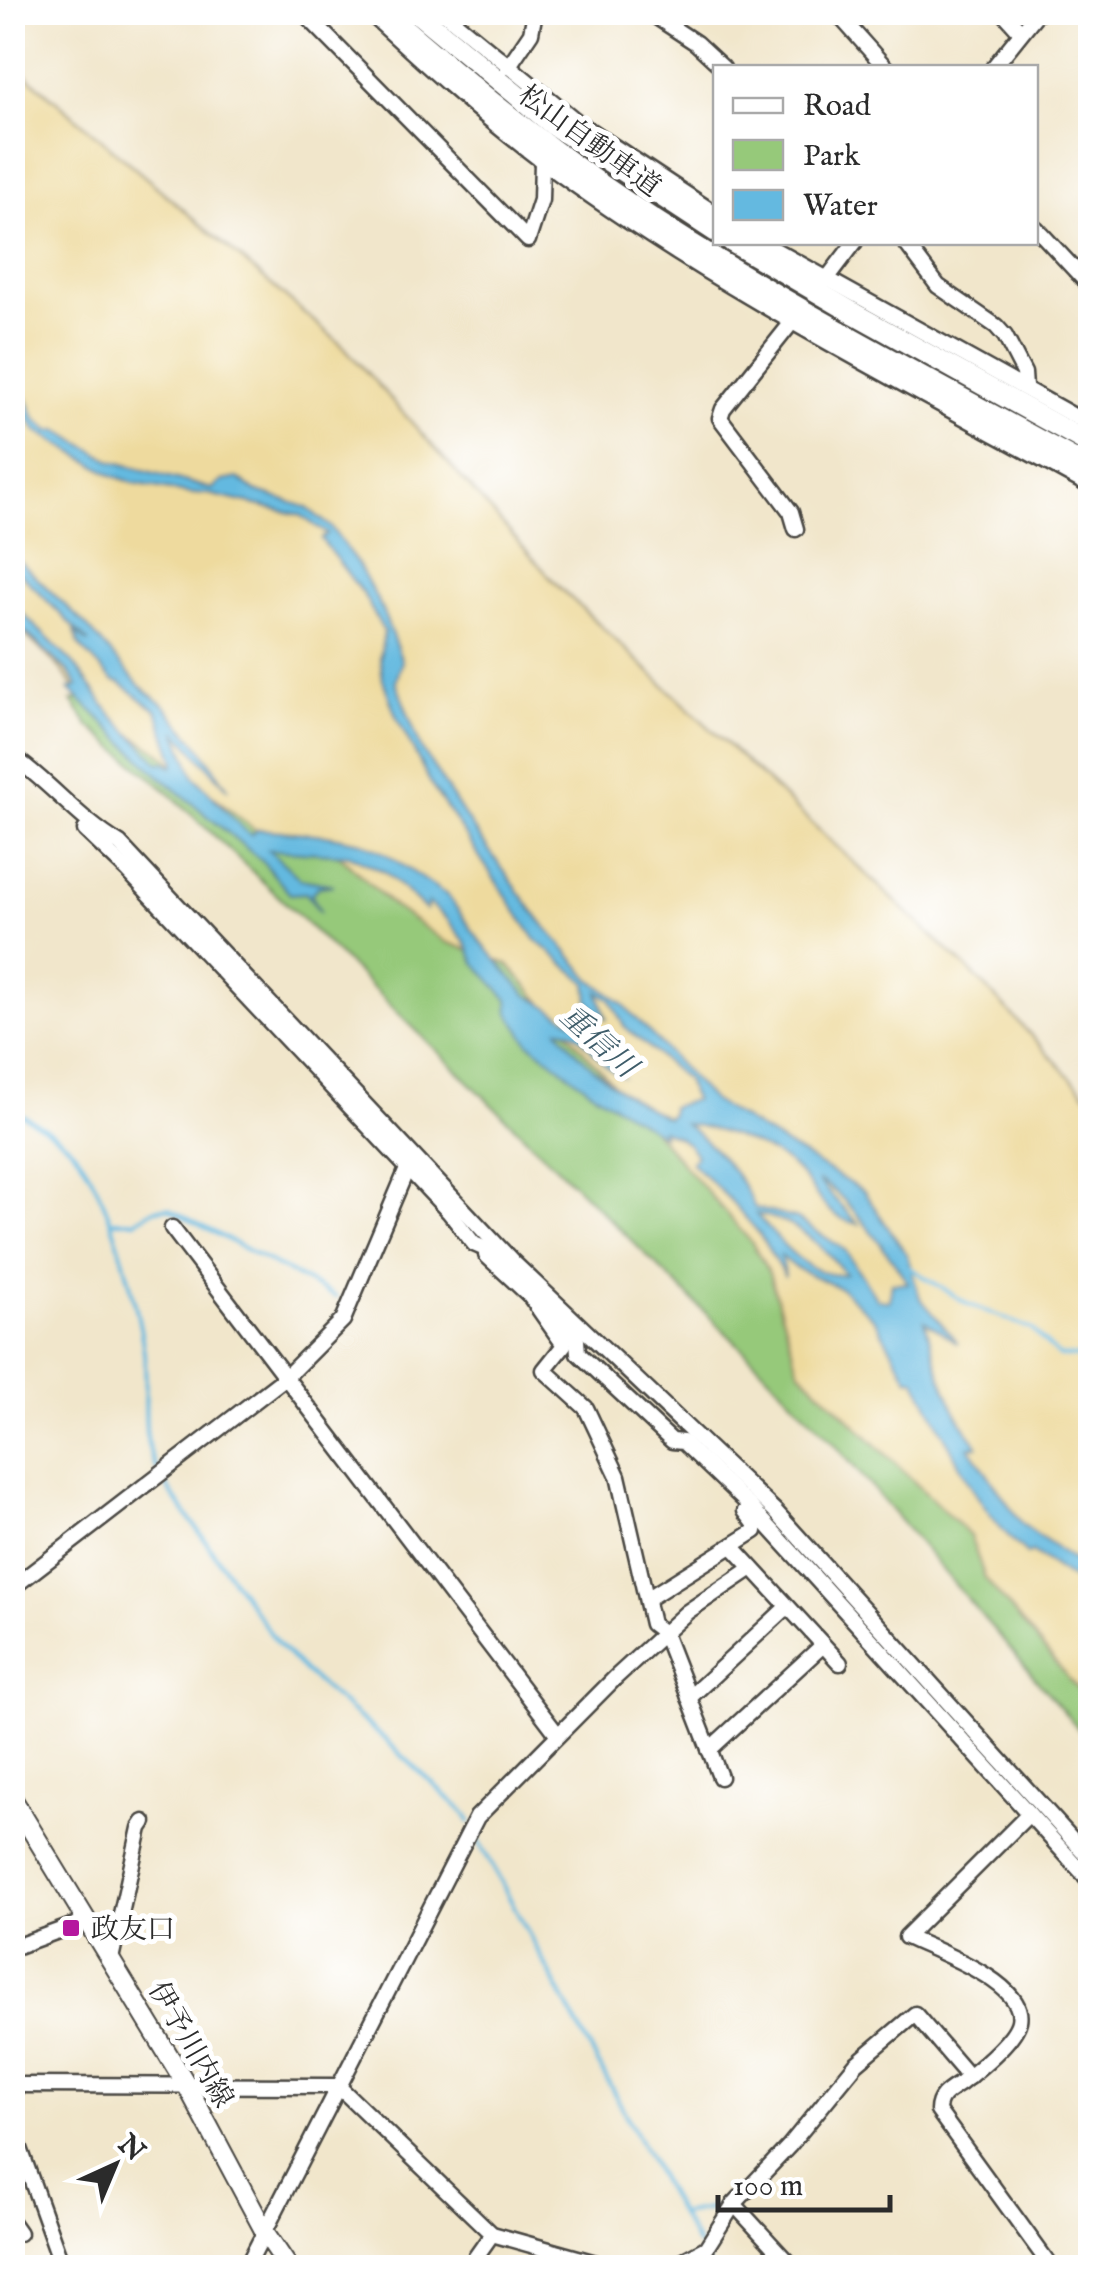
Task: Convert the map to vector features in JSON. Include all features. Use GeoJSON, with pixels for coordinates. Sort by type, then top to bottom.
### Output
{"type":"FeatureCollection","features":[{"type":"Feature","properties":{"kind":"highway","name":"松山自動車道"},"geometry":{"type":"LineString","coordinates":[[385,12],[541,142],[630,204],[844,332],[1090,468]]}},
{"type":"Feature","properties":{"kind":"highway","name":"松山自動車道"},"geometry":{"type":"LineString","coordinates":[[416,12],[553,125],[713,230]]}},
{"type":"Feature","properties":{"kind":"highway"},"geometry":{"type":"LineString","coordinates":[[737,245],[1090,444]]}},
{"type":"Feature","properties":{"kind":"main road","name":"伊予川内線"},"geometry":{"type":"LineString","coordinates":[[12,1798],[186,2084],[266,2234],[289,2268]]}},
{"type":"Feature","properties":{"kind":"street"},"geometry":{"type":"LineString","coordinates":[[303,12],[528,240],[540,200],[542,161]]}},
{"type":"Feature","properties":{"kind":"street"},"geometry":{"type":"LineString","coordinates":[[369,12],[444,81],[542,161],[650,234],[794,321],[1090,486]]}},
{"type":"Feature","properties":{"kind":"street"},"geometry":{"type":"LineString","coordinates":[[443,12],[580,124],[713,212]]}},
{"type":"Feature","properties":{"kind":"street"},"geometry":{"type":"LineString","coordinates":[[508,68],[531,33],[535,12]]}},
{"type":"Feature","properties":{"kind":"street"},"geometry":{"type":"LineString","coordinates":[[649,12],[696,43],[720,65]]}},
{"type":"Feature","properties":{"kind":"street"},"geometry":{"type":"LineString","coordinates":[[836,12],[883,65]]}},
{"type":"Feature","properties":{"kind":"street"},"geometry":{"type":"LineString","coordinates":[[1003,12],[1022,32]]}},
{"type":"Feature","properties":{"kind":"street"},"geometry":{"type":"LineString","coordinates":[[995,65],[1038,12]]}},
{"type":"Feature","properties":{"kind":"street"},"geometry":{"type":"LineString","coordinates":[[1038,230],[1090,286]]}},
{"type":"Feature","properties":{"kind":"street"},"geometry":{"type":"LineString","coordinates":[[766,245],[1090,424]]}},
{"type":"Feature","properties":{"kind":"street"},"geometry":{"type":"LineString","coordinates":[[826,280],[853,245]]}},
{"type":"Feature","properties":{"kind":"street"},"geometry":{"type":"LineString","coordinates":[[907,245],[938,286],[1005,336],[1024,373],[1025,388]]}},
{"type":"Feature","properties":{"kind":"street"},"geometry":{"type":"LineString","coordinates":[[794,321],[723,408],[720,418],[790,512],[796,529]]}},
{"type":"Feature","properties":{"kind":"street"},"geometry":{"type":"LineString","coordinates":[[12,756],[34,772],[70,809],[120,844],[513,1262],[774,1511],[1090,1859]]}},
{"type":"Feature","properties":{"kind":"street"},"geometry":{"type":"LineString","coordinates":[[70,809],[81,826],[127,870],[474,1244],[577,1340],[578,1353],[672,1441],[683,1442],[750,1506],[1090,1881]]}},
{"type":"Feature","properties":{"kind":"street"},"geometry":{"type":"LineString","coordinates":[[12,1588],[286,1377],[343,1320],[406,1169]]}},
{"type":"Feature","properties":{"kind":"street"},"geometry":{"type":"LineString","coordinates":[[172,1228],[558,1736]]}},
{"type":"Feature","properties":{"kind":"street"},"geometry":{"type":"LineString","coordinates":[[474,1244],[513,1262]]}},
{"type":"Feature","properties":{"kind":"street"},"geometry":{"type":"LineString","coordinates":[[529,1295],[564,1345],[544,1370],[586,1408],[618,1476],[652,1624],[664,1633],[720,1777]]}},
{"type":"Feature","properties":{"kind":"street"},"geometry":{"type":"LineString","coordinates":[[647,1599],[755,1531],[755,1524],[698,1448],[693,1432]]}},
{"type":"Feature","properties":{"kind":"street"},"geometry":{"type":"LineString","coordinates":[[733,1546],[840,1663]]}},
{"type":"Feature","properties":{"kind":"street"},"geometry":{"type":"LineString","coordinates":[[246,2268],[477,1816],[687,1612],[752,1568]]}},
{"type":"Feature","properties":{"kind":"street"},"geometry":{"type":"LineString","coordinates":[[689,1698],[787,1607]]}},
{"type":"Feature","properties":{"kind":"street"},"geometry":{"type":"LineString","coordinates":[[710,1750],[823,1645]]}},
{"type":"Feature","properties":{"kind":"street"},"geometry":{"type":"LineString","coordinates":[[1029,1814],[906,1937],[995,1982],[1016,2000],[1019,2021],[1012,2034],[941,2098],[938,2111],[1052,2268]]}},
{"type":"Feature","properties":{"kind":"street"},"geometry":{"type":"LineString","coordinates":[[111,1959],[144,1822]]}},
{"type":"Feature","properties":{"kind":"street"},"geometry":{"type":"LineString","coordinates":[[12,1948],[88,1920]]}},
{"type":"Feature","properties":{"kind":"street"},"geometry":{"type":"LineString","coordinates":[[12,2085],[338,2086],[492,2234],[603,2264],[667,2268],[706,2248],[734,2204],[789,2146],[856,2064],[915,2014],[969,2076]]}},
{"type":"Feature","properties":{"kind":"street"},"geometry":{"type":"LineString","coordinates":[[12,2126],[63,2268]]}},
{"type":"Feature","properties":{"kind":"street"},"geometry":{"type":"LineString","coordinates":[[734,2204],[793,2268]]}},
{"type":"Feature","properties":{"kind":"street"},"geometry":{"type":"LineString","coordinates":[[468,2268],[492,2234]]}},
{"type":"Feature","properties":{"kind":"green space"},"geometry":{"type":"Polygon","coordinates":[[[82,698],[93,712],[158,751],[213,798],[302,848],[339,854],[393,906],[446,942],[508,964],[752,1243],[769,1273],[799,1370],[971,1536],[985,1578],[1090,1704],[1090,1742],[833,1442],[759,1365],[295,912],[166,790],[89,726],[72,701],[82,698]]]}},
{"type":"Feature","properties":{"kind":"sand"},"geometry":{"type":"Polygon","coordinates":[[[12,63],[344,347],[558,586],[974,975],[1090,1098],[1090,1704],[985,1578],[970,1536],[799,1370],[769,1273],[752,1243],[508,964],[446,942],[393,906],[339,855],[260,834],[158,751],[93,712],[60,668],[13,623],[12,63]]]}},
{"type":"Feature","properties":{"kind":"water"},"geometry":{"type":"Polygon","coordinates":[[[13,368],[35,418],[50,431],[58,430],[112,461],[212,489],[222,481],[238,478],[255,491],[306,507],[330,526],[357,563],[381,607],[402,661],[396,682],[421,748],[467,820],[539,919],[591,979],[624,1005],[713,1101],[864,1192],[907,1255],[920,1298],[958,1343],[925,1321],[951,1402],[978,1446],[969,1447],[1022,1524],[1090,1572],[1090,1591],[1032,1552],[1027,1554],[991,1515],[963,1472],[915,1379],[908,1378],[875,1320],[842,1289],[796,1268],[781,1256],[785,1277],[758,1232],[691,1162],[696,1157],[686,1143],[661,1130],[662,1135],[591,1091],[529,1043],[509,1013],[508,1000],[475,963],[466,943],[448,920],[428,903],[426,910],[385,872],[349,855],[269,850],[300,879],[333,885],[318,887],[311,894],[321,913],[306,893],[290,894],[263,862],[156,773],[69,689],[78,686],[68,671],[13,621],[13,604],[74,664],[111,714],[159,763],[173,767],[175,761],[157,711],[113,681],[79,645],[75,632],[89,643],[13,566],[13,555],[85,624],[140,686],[165,706],[203,751],[229,790],[176,731],[194,776],[244,830],[251,835],[258,829],[326,835],[362,842],[386,854],[448,896],[526,994],[577,1024],[622,1076],[605,1065],[577,1035],[558,1029],[607,1080],[667,1118],[671,1107],[694,1100],[686,1080],[624,1026],[610,999],[598,992],[607,1020],[589,1002],[587,983],[535,939],[433,788],[396,716],[383,680],[380,658],[384,632],[363,594],[321,539],[327,534],[300,515],[114,476],[37,431],[13,398],[13,368]],[[685,1124],[725,1162],[755,1208],[797,1219],[845,1250],[877,1299],[889,1301],[892,1283],[908,1283],[867,1226],[829,1187],[818,1181],[858,1224],[836,1216],[794,1168],[772,1153],[727,1134],[685,1124]],[[756,1214],[795,1256],[819,1271],[845,1274],[806,1235],[782,1221],[756,1214]]]}},
{"type":"Feature","properties":{"kind":"waterway"},"geometry":{"type":"LineString","coordinates":[[12,1109],[70,1147],[84,1164],[109,1217],[137,1312],[145,1363],[146,1430],[157,1469]]}},
{"type":"Feature","properties":{"kind":"waterway"},"geometry":{"type":"LineString","coordinates":[[111,1221],[135,1221],[156,1209],[168,1208],[336,1297]]}},
{"type":"Feature","properties":{"kind":"waterway"},"geometry":{"type":"LineString","coordinates":[[907,1266],[968,1304],[1031,1329],[1059,1356],[1090,1357]]}},
{"type":"Feature","properties":{"kind":"waterway"},"geometry":{"type":"LineString","coordinates":[[161,1478],[278,1644],[467,1815],[470,1822]]}},
{"type":"Feature","properties":{"kind":"waterway"},"geometry":{"type":"LineString","coordinates":[[473,1830],[679,2214],[728,2206]]}},
{"type":"Feature","properties":{"kind":"waterway"},"geometry":{"type":"LineString","coordinates":[[680,2215],[698,2246]]}},
{"type":"Feature","properties":{"kind":"waterway"},"geometry":{"type":"LineString","coordinates":[[702,2254],[710,2268]]}},
{"type":"Feature","properties":{"kind":"place","name":"政友口"},"geometry":{"type":"Point","coordinates":[71,1928]}},
{"type":"Feature","properties":{"kind":"water label","name":"重信川"},"geometry":{"type":"Point","coordinates":[599,1041]}}]}
